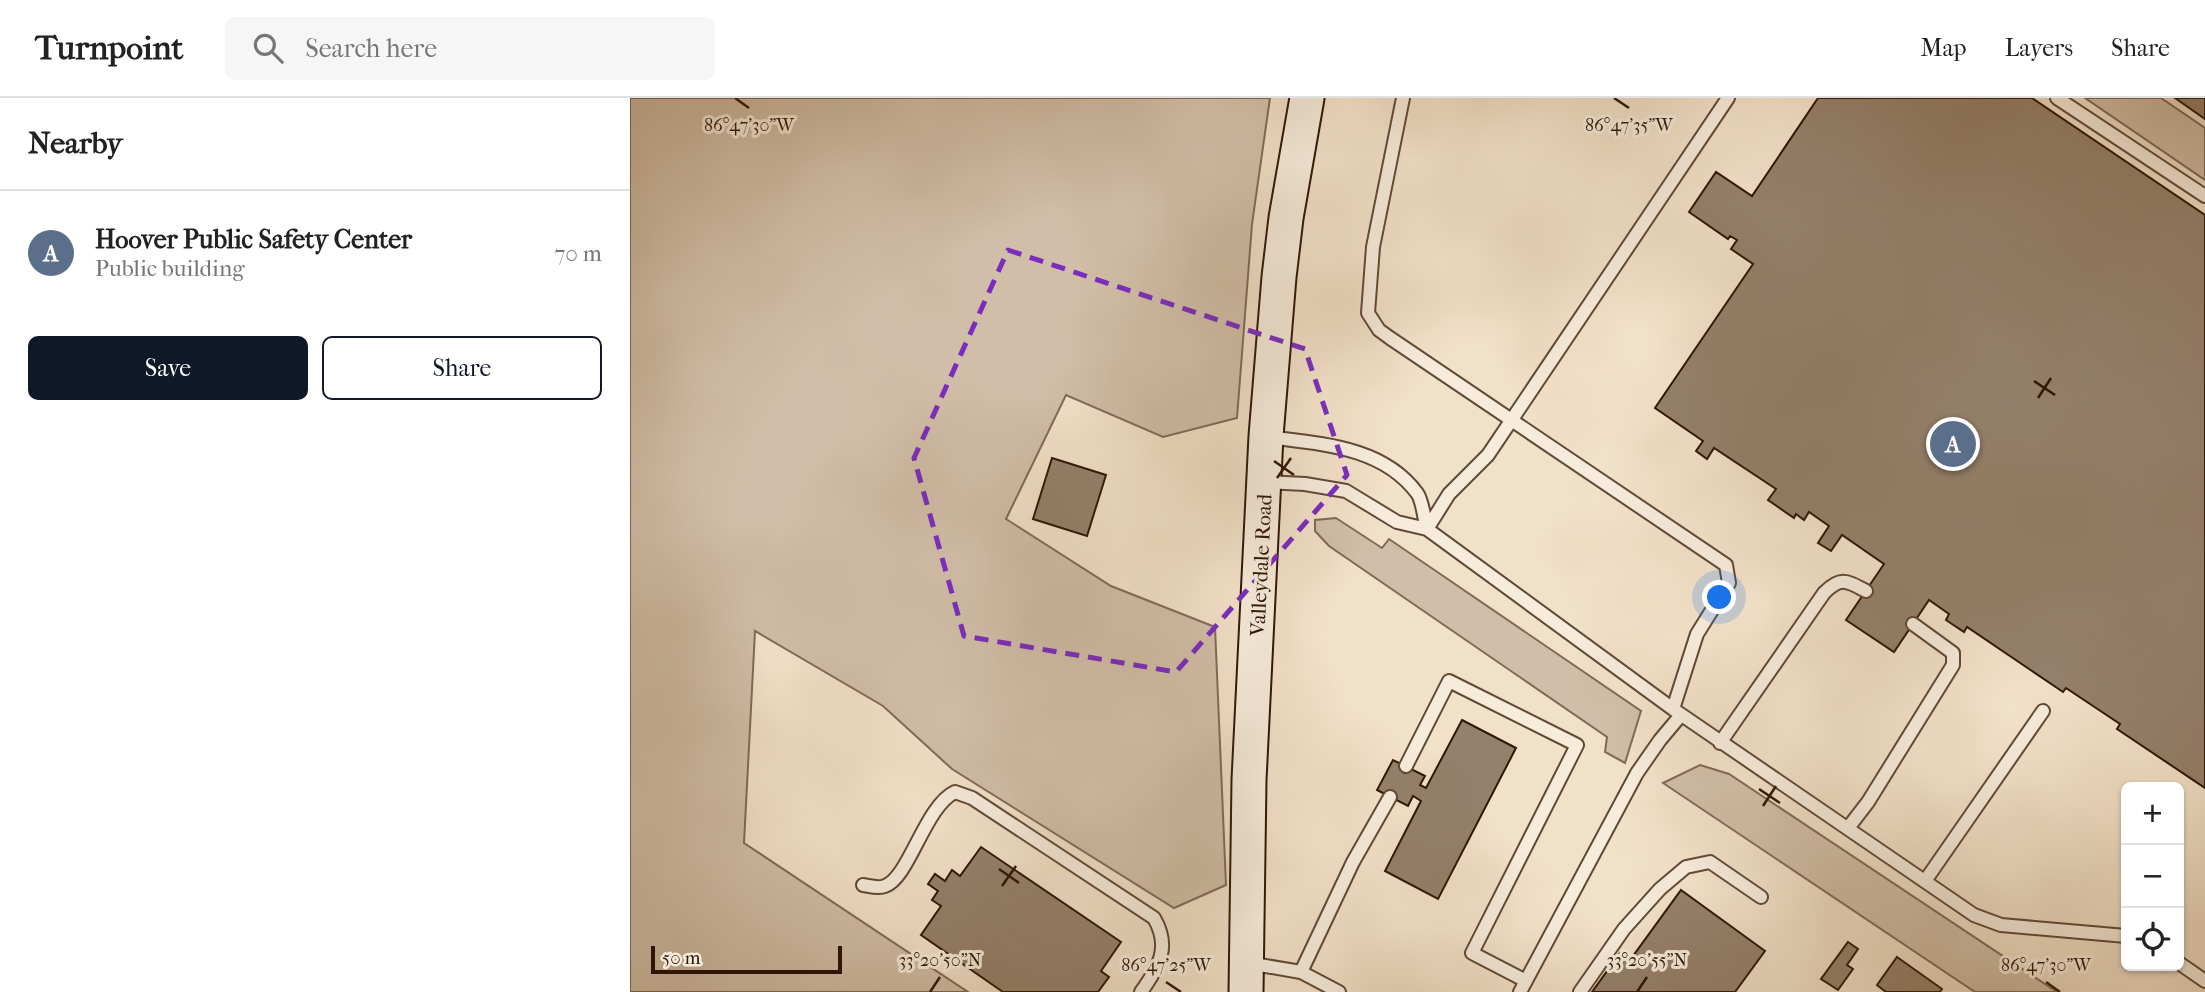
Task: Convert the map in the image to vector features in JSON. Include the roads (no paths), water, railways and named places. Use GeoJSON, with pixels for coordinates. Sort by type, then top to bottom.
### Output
{"type":"FeatureCollection","features":[{"type":"Feature","properties":{"kind":"main road","name":"Valleydale Road"},"geometry":{"type":"LineString","coordinates":[[1247,977],[1249,780],[1266,436],[1280,265],[1307,98]]}},
{"type":"Feature","properties":{"kind":"lane"},"geometry":{"type":"LineString","coordinates":[[1402,98],[1373,247],[1368,313],[1379,330],[1726,565],[1729,583],[1697,634],[1677,712],[1637,773],[1523,986],[1472,953],[1577,745],[1449,681],[1406,766]]}},
{"type":"Feature","properties":{"kind":"lane"},"geometry":{"type":"LineString","coordinates":[[1427,529],[1449,494],[1488,455],[1728,98]]}},
{"type":"Feature","properties":{"kind":"lane"},"geometry":{"type":"LineString","coordinates":[[2057,98],[2205,196]]}},
{"type":"Feature","properties":{"kind":"lane"},"geometry":{"type":"LineString","coordinates":[[1266,436],[1339,447],[1376,459],[1419,494],[1427,529]]}},
{"type":"Feature","properties":{"kind":"lane"},"geometry":{"type":"LineString","coordinates":[[1265,482],[1327,486],[1346,491],[1396,522],[1427,529],[1720,743],[1986,921],[2001,925],[2121,936]]}},
{"type":"Feature","properties":{"kind":"lane"},"geometry":{"type":"LineString","coordinates":[[1720,743],[1824,593],[1835,582],[1847,581],[1866,592]]}},
{"type":"Feature","properties":{"kind":"lane"},"geometry":{"type":"LineString","coordinates":[[1848,828],[1868,802],[1953,665],[1952,653],[1913,624]]}},
{"type":"Feature","properties":{"kind":"lane"},"geometry":{"type":"LineString","coordinates":[[1925,881],[2043,710]]}},
{"type":"Feature","properties":{"kind":"lane"},"geometry":{"type":"LineString","coordinates":[[863,885],[877,888],[887,886],[897,877],[923,830],[946,797],[956,792],[972,797],[1154,918],[1161,931],[1162,949],[1159,966],[1142,992]]}},
{"type":"Feature","properties":{"kind":"lane"},"geometry":{"type":"LineString","coordinates":[[1301,972],[1353,862],[1390,797]]}},
{"type":"Feature","properties":{"kind":"lane"},"geometry":{"type":"LineString","coordinates":[[1580,992],[1624,929],[1660,888],[1686,867],[1710,862],[1761,897]]}},
{"type":"Feature","properties":{"kind":"lane"},"geometry":{"type":"LineString","coordinates":[[2184,966],[2205,981]]}},
{"type":"Feature","properties":{"kind":"lane"},"geometry":{"type":"LineString","coordinates":[[1247,977],[1301,972],[1339,992]]}},
{"type":"Feature","properties":{"kind":"place","name":"Hoover Public Safety Center"},"geometry":{"type":"Point","coordinates":[1953,444]}}]}
